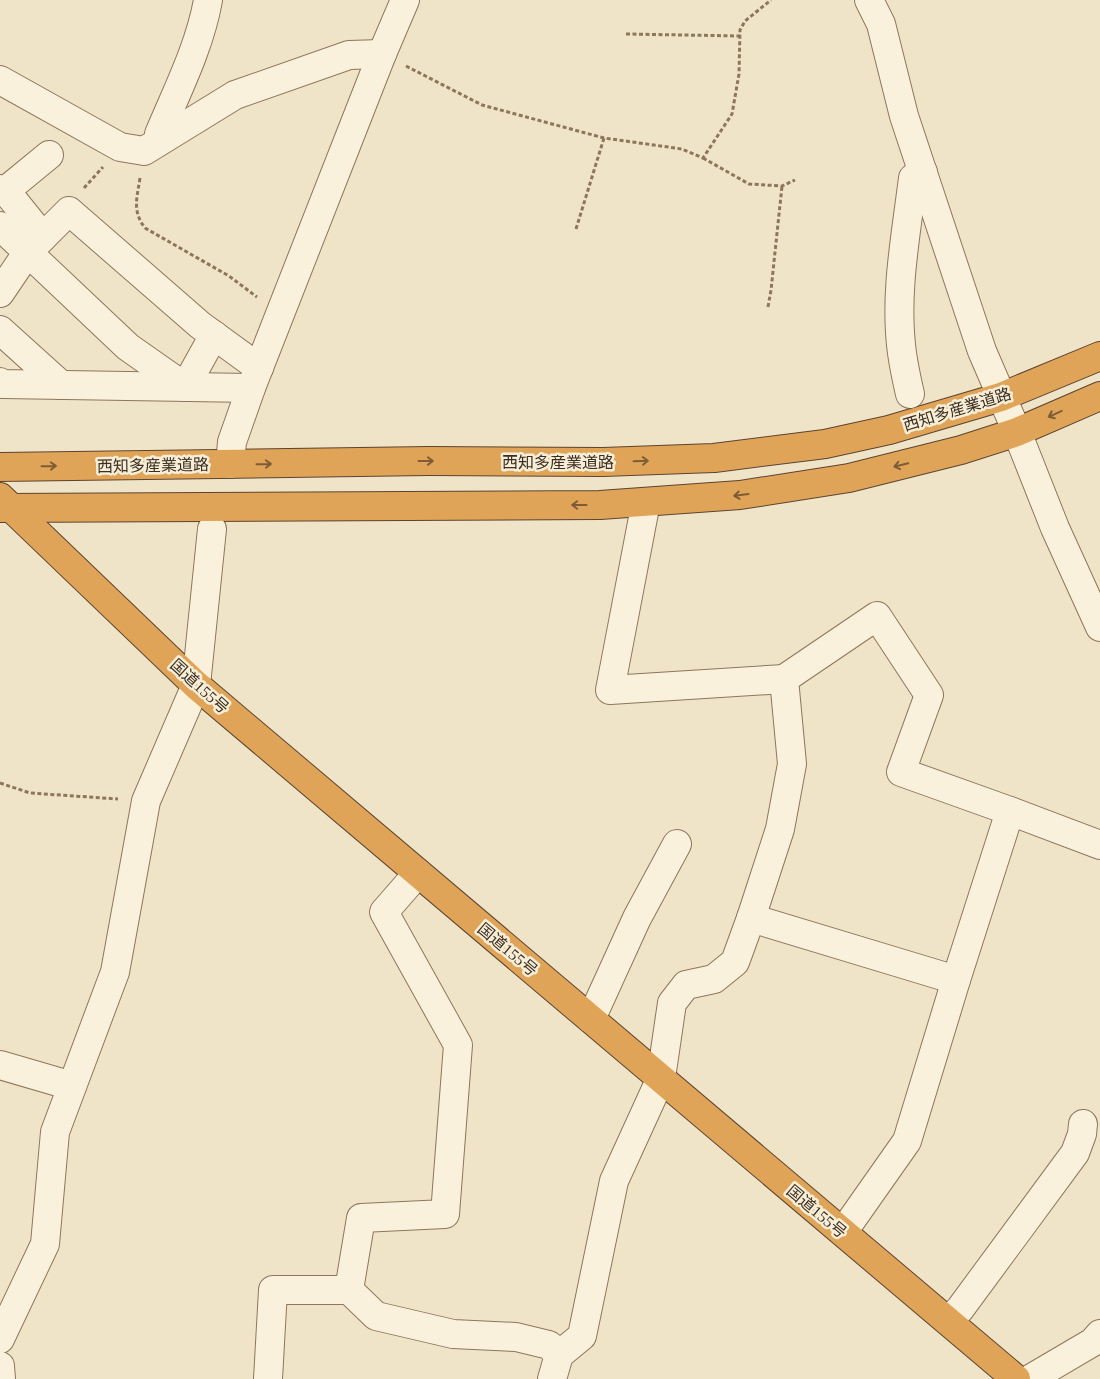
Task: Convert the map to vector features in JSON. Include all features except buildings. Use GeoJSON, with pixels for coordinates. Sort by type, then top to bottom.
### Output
{"type":"FeatureCollection","features":[{"type":"Feature","properties":{"kind":"highway","name":"西知多産業道路"},"geometry":{"type":"LineString","coordinates":[[0,467],[429,461],[603,462],[714,458],[834,442],[889,430],[1001,397],[1100,356]]}},
{"type":"Feature","properties":{"kind":"highway"},"geometry":{"type":"LineString","coordinates":[[4,504],[600,504],[740,495],[849,478],[961,450],[1017,432],[1100,396]]}},
{"type":"Feature","properties":{"kind":"highway","name":"国道155号"},"geometry":{"type":"LineString","coordinates":[[4,504],[196,685],[1016,1379]]}},
{"type":"Feature","properties":{"kind":"street"},"geometry":{"type":"LineString","coordinates":[[151,146],[159,134],[198,38],[205,18],[208,0]]}},
{"type":"Feature","properties":{"kind":"street"},"geometry":{"type":"LineString","coordinates":[[230,464],[232,442],[255,378],[405,0]]}},
{"type":"Feature","properties":{"kind":"street"},"geometry":{"type":"LineString","coordinates":[[869,0],[881,24],[904,116],[982,351],[1055,528],[1100,627]]}},
{"type":"Feature","properties":{"kind":"street"},"geometry":{"type":"LineString","coordinates":[[0,80],[120,147],[151,146],[235,95],[349,55],[382,54]]}},
{"type":"Feature","properties":{"kind":"street"},"geometry":{"type":"LineString","coordinates":[[49,155],[2,190],[10,196],[20,237],[128,347],[185,387]]}},
{"type":"Feature","properties":{"kind":"street"},"geometry":{"type":"LineString","coordinates":[[910,394],[902,352],[900,305],[904,251],[913,178],[923,172]]}},
{"type":"Feature","properties":{"kind":"street"},"geometry":{"type":"LineString","coordinates":[[0,293],[20,237],[69,211],[214,335],[255,378]]}},
{"type":"Feature","properties":{"kind":"street"},"geometry":{"type":"LineString","coordinates":[[0,330],[61,385]]}},
{"type":"Feature","properties":{"kind":"street"},"geometry":{"type":"LineString","coordinates":[[185,387],[214,335]]}},
{"type":"Feature","properties":{"kind":"street"},"geometry":{"type":"LineString","coordinates":[[0,382],[3,384],[185,387],[255,378]]}},
{"type":"Feature","properties":{"kind":"street"},"geometry":{"type":"LineString","coordinates":[[646,502],[610,690],[784,679],[876,616],[929,695],[901,772],[1100,845]]}},
{"type":"Feature","properties":{"kind":"street"},"geometry":{"type":"LineString","coordinates":[[0,1339],[45,1244],[55,1132],[115,972],[146,801],[196,685],[212,529]]}},
{"type":"Feature","properties":{"kind":"street"},"geometry":{"type":"LineString","coordinates":[[556,1367],[582,1336],[614,1182],[661,1078],[672,1003],[686,985],[714,978],[735,962],[751,918],[780,828],[792,764],[784,679]]}},
{"type":"Feature","properties":{"kind":"street"},"geometry":{"type":"LineString","coordinates":[[843,1232],[907,1141],[1010,812]]}},
{"type":"Feature","properties":{"kind":"street"},"geometry":{"type":"LineString","coordinates":[[591,1019],[636,918],[677,844]]}},
{"type":"Feature","properties":{"kind":"street"},"geometry":{"type":"LineString","coordinates":[[349,1290],[360,1218],[445,1214],[458,1045],[384,912],[418,874]]}},
{"type":"Feature","properties":{"kind":"street"},"geometry":{"type":"LineString","coordinates":[[751,918],[956,980]]}},
{"type":"Feature","properties":{"kind":"street"},"geometry":{"type":"LineString","coordinates":[[0,1065],[72,1086]]}},
{"type":"Feature","properties":{"kind":"street"},"geometry":{"type":"LineString","coordinates":[[948,1322],[960,1309],[1075,1153],[1082,1134],[1083,1124]]}},
{"type":"Feature","properties":{"kind":"street"},"geometry":{"type":"LineString","coordinates":[[268,1379],[273,1290],[349,1290],[376,1316],[453,1334],[516,1337],[549,1345],[556,1367]]}},
{"type":"Feature","properties":{"kind":"street"},"geometry":{"type":"LineString","coordinates":[[1030,1379],[1092,1342],[1100,1334]]}},
{"type":"Feature","properties":{"kind":"street"},"geometry":{"type":"LineString","coordinates":[[0,1366],[1,1379]]}},
{"type":"Feature","properties":{"kind":"path"},"geometry":{"type":"LineString","coordinates":[[703,158],[732,114],[739,74],[740,30],[745,21],[771,0]]}},
{"type":"Feature","properties":{"kind":"path"},"geometry":{"type":"LineString","coordinates":[[626,34],[740,36]]}},
{"type":"Feature","properties":{"kind":"path"},"geometry":{"type":"LineString","coordinates":[[382,54],[482,105],[604,138],[682,149],[703,158],[749,184],[782,186],[795,180]]}},
{"type":"Feature","properties":{"kind":"path"},"geometry":{"type":"LineString","coordinates":[[576,229],[604,138]]}},
{"type":"Feature","properties":{"kind":"path"},"geometry":{"type":"LineString","coordinates":[[151,146],[136,207],[138,219],[145,228],[229,276],[259,299]]}},
{"type":"Feature","properties":{"kind":"path"},"geometry":{"type":"LineString","coordinates":[[768,307],[782,186]]}},
{"type":"Feature","properties":{"kind":"path"},"geometry":{"type":"LineString","coordinates":[[0,782],[30,793],[146,801]]}}]}
